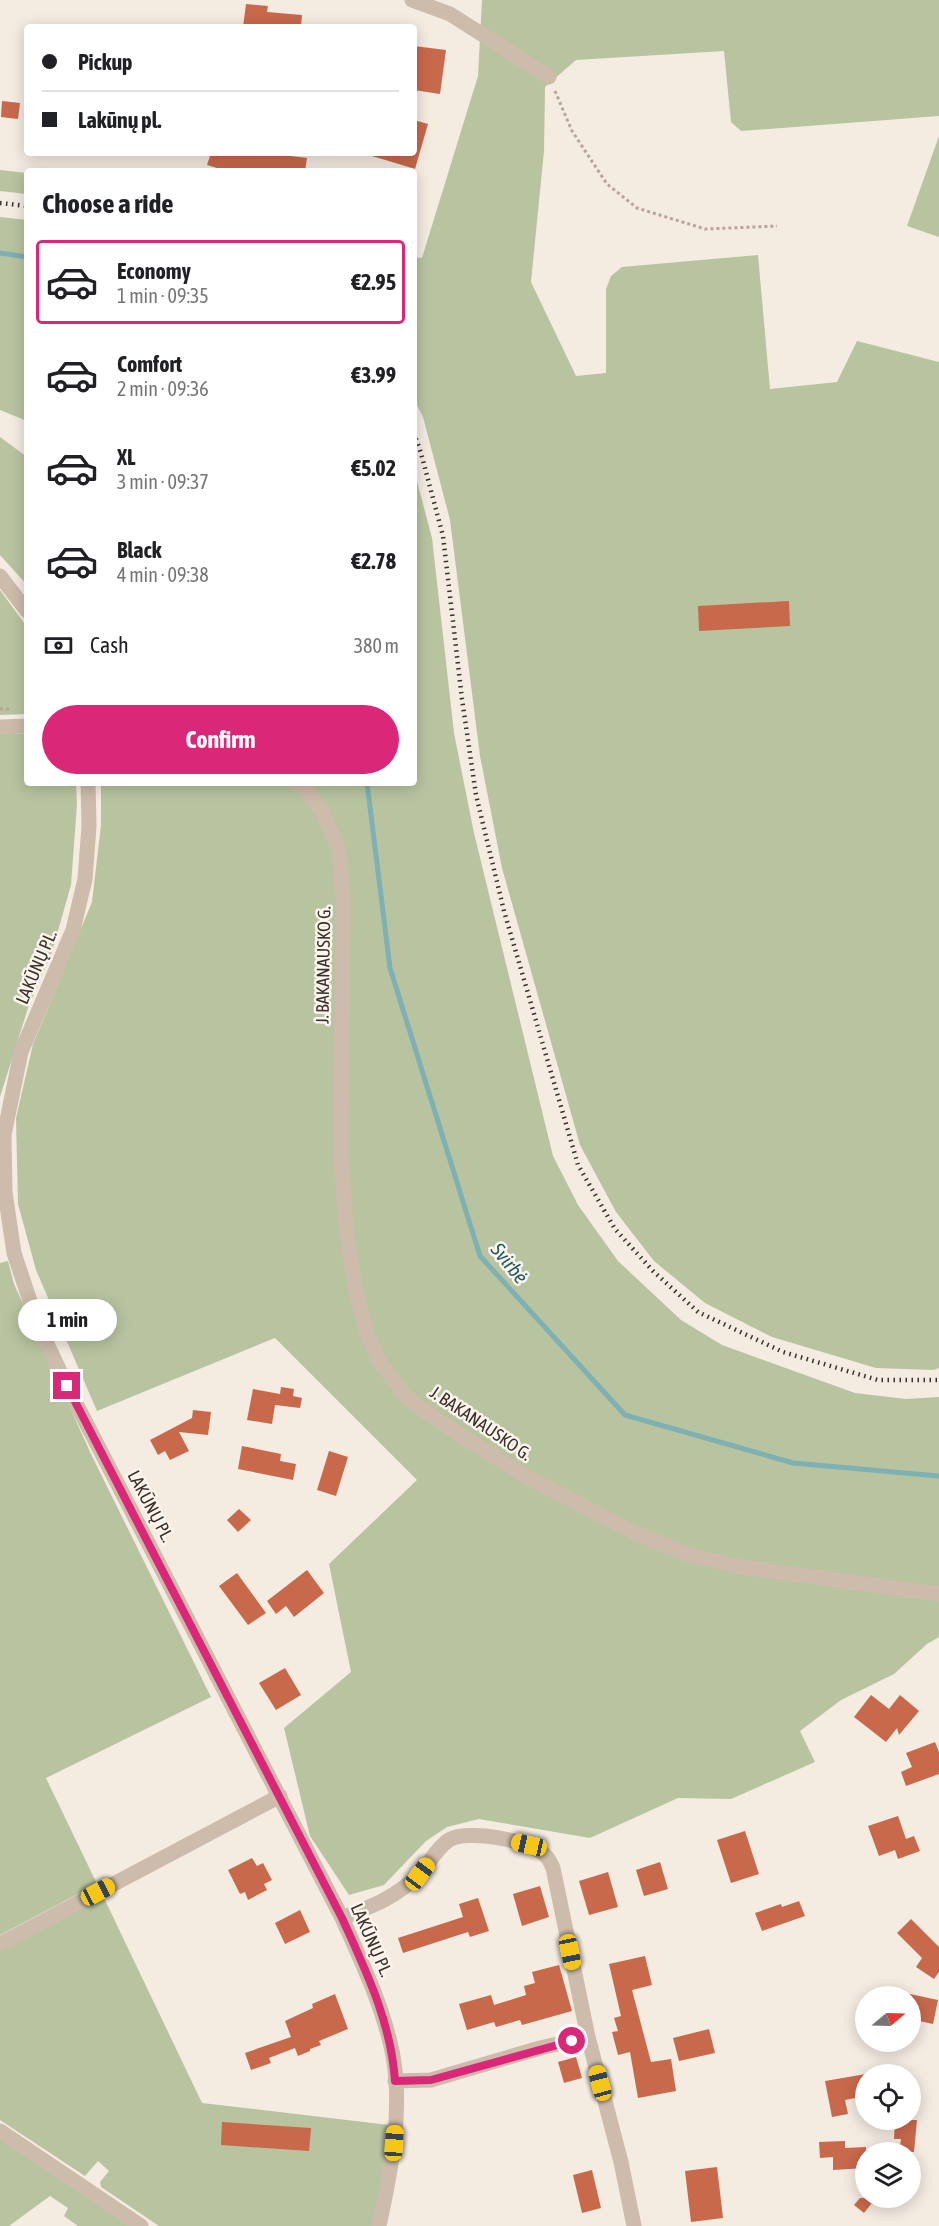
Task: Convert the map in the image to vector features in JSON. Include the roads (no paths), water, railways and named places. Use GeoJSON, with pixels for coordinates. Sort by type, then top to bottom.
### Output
{"type":"FeatureCollection","features":[{"type":"Feature","properties":{"kind":"street"},"geometry":{"type":"LineString","coordinates":[[412,0],[450,14],[549,77]]}},
{"type":"Feature","properties":{"kind":"street"},"geometry":{"type":"LineString","coordinates":[[0,576],[24,607]]}},
{"type":"Feature","properties":{"kind":"street"},"geometry":{"type":"LineString","coordinates":[[0,727],[24,726]]}},
{"type":"Feature","properties":{"kind":"street","name":"LAKŪNŲ PL."},"geometry":{"type":"LineString","coordinates":[[88,786],[89,826],[85,879],[73,930],[21,1052],[4,1135],[7,1255],[67,1386],[342,1918],[376,1995],[393,2058],[397,2103],[393,2164],[380,2226]]}},
{"type":"Feature","properties":{"kind":"street","name":"J. BAKANAUSKO G."},"geometry":{"type":"LineString","coordinates":[[302,786],[323,813],[339,850],[343,896],[341,1155],[346,1228],[356,1287],[368,1334],[380,1361],[405,1396],[440,1422],[523,1475],[635,1533],[689,1555],[741,1567],[939,1594]]}},
{"type":"Feature","properties":{"kind":"street"},"geometry":{"type":"LineString","coordinates":[[0,1944],[280,1796]]}},
{"type":"Feature","properties":{"kind":"street"},"geometry":{"type":"LineString","coordinates":[[342,1918],[379,1904],[400,1891],[420,1874],[447,1841],[458,1836],[501,1838],[529,1845],[546,1856],[553,1868],[588,2037],[621,2162],[634,2226]]}},
{"type":"Feature","properties":{"kind":"street"},"geometry":{"type":"LineString","coordinates":[[395,2081],[431,2080],[540,2048],[588,2037]]}},
{"type":"Feature","properties":{"kind":"street"},"geometry":{"type":"LineString","coordinates":[[0,2131],[141,2226]]}},
{"type":"Feature","properties":{"kind":"waterway","name":"Svirbė"},"geometry":{"type":"LineString","coordinates":[[0,253],[24,257]]}},
{"type":"Feature","properties":{"kind":"waterway","name":"Svirbė"},"geometry":{"type":"LineString","coordinates":[[367,786],[390,968],[480,1256],[625,1415],[793,1463],[939,1476]]}},
{"type":"Feature","properties":{"kind":"railway"},"geometry":{"type":"LineString","coordinates":[[0,203],[24,206]]}},
{"type":"Feature","properties":{"kind":"railway"},"geometry":{"type":"LineString","coordinates":[[417,442],[443,536],[476,795],[504,911],[578,1165],[615,1229],[653,1271],[698,1312],[783,1352],[878,1380],[939,1380]]}}]}
